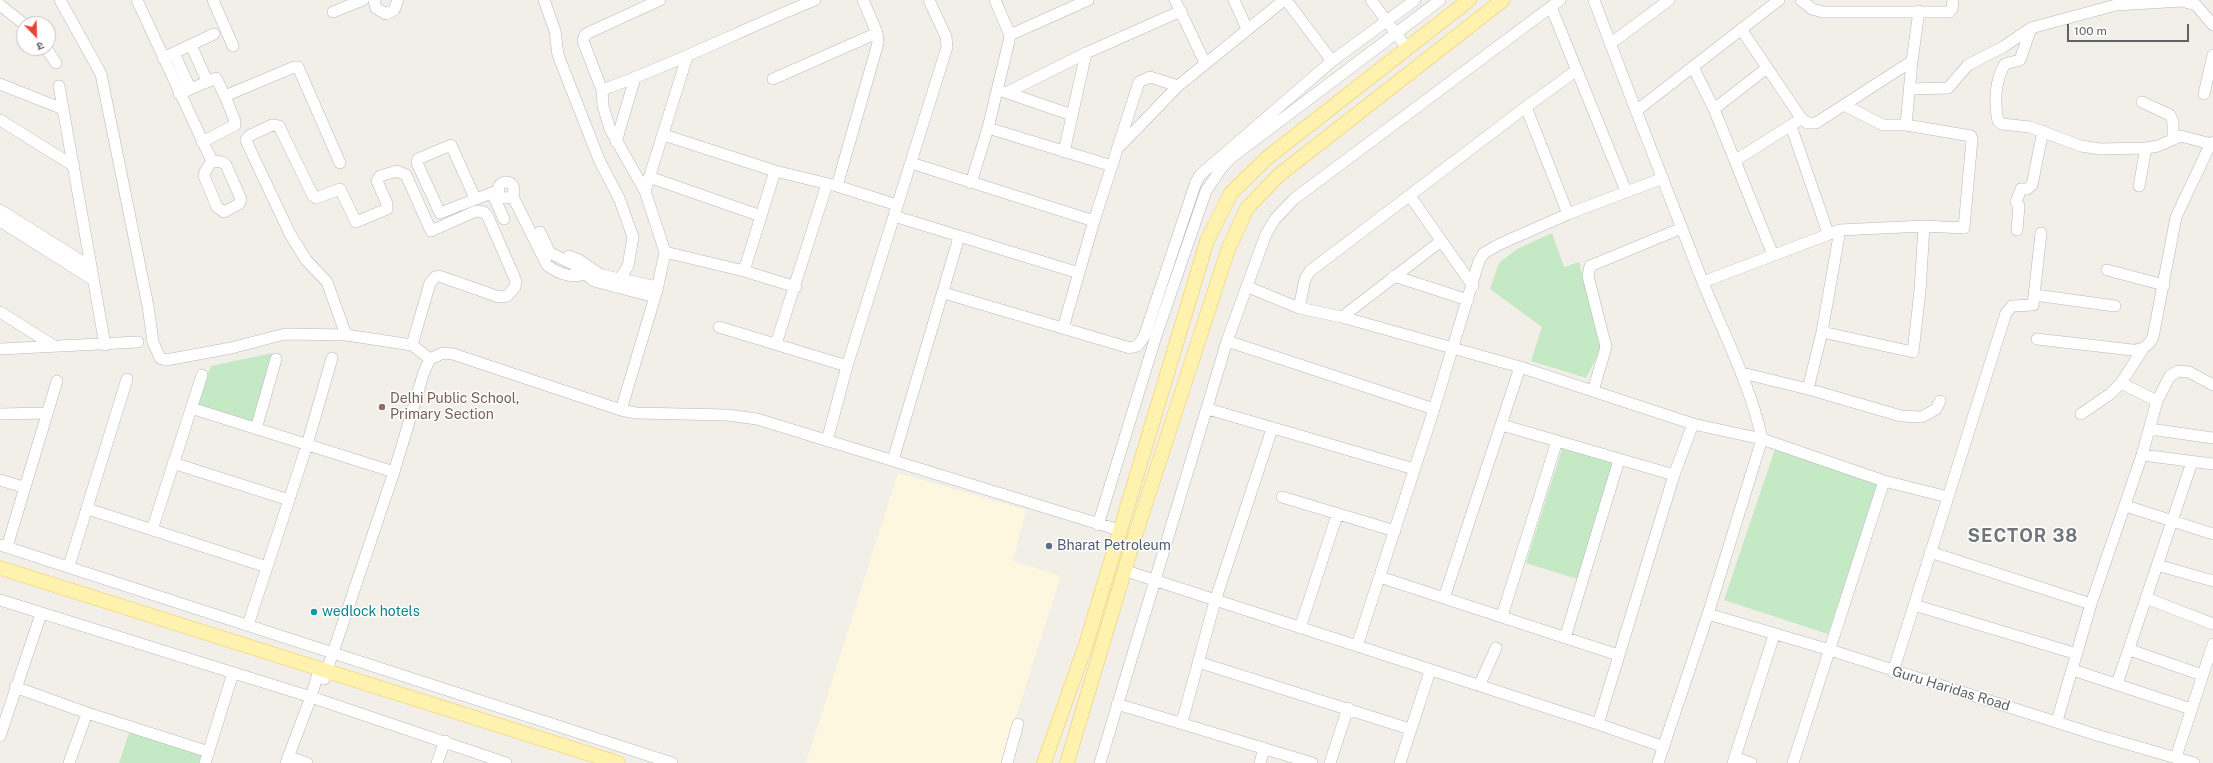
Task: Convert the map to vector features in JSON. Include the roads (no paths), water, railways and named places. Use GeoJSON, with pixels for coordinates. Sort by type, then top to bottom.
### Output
{"type":"FeatureCollection","features":[{"type":"Feature","properties":{"kind":"main road"},"geometry":{"type":"LineString","coordinates":[[1044,763],[1086,644],[1119,530],[1208,241],[1231,193],[1267,158],[1469,0]]}},
{"type":"Feature","properties":{"kind":"main road"},"geometry":{"type":"LineString","coordinates":[[1067,763],[1101,649],[1228,250],[1247,208],[1279,175],[1503,0]]}},
{"type":"Feature","properties":{"kind":"main road"},"geometry":{"type":"LineString","coordinates":[[1163,386],[1182,392]]}},
{"type":"Feature","properties":{"kind":"main road"},"geometry":{"type":"LineString","coordinates":[[0,568],[589,763]]}},
{"type":"Feature","properties":{"kind":"main road"},"geometry":{"type":"LineString","coordinates":[[0,576],[618,763]]}},
{"type":"Feature","properties":{"kind":"main road"},"geometry":{"type":"LineString","coordinates":[[1092,622],[1108,627]]}},
{"type":"Feature","properties":{"kind":"main road"},"geometry":{"type":"LineString","coordinates":[[1086,644],[1101,649]]}},
{"type":"Feature","properties":{"kind":"street"},"geometry":{"type":"LineString","coordinates":[[60,0],[101,74],[148,306],[153,342],[156,354],[160,358],[166,360],[231,348],[285,334],[346,335],[412,345],[430,359]]}},
{"type":"Feature","properties":{"kind":"street"},"geometry":{"type":"LineString","coordinates":[[137,0],[179,94],[212,161]]}},
{"type":"Feature","properties":{"kind":"street"},"geometry":{"type":"LineString","coordinates":[[213,0],[233,46]]}},
{"type":"Feature","properties":{"kind":"street"},"geometry":{"type":"LineString","coordinates":[[352,0],[332,10],[363,0]]}},
{"type":"Feature","properties":{"kind":"street"},"geometry":{"type":"LineString","coordinates":[[374,0],[376,8],[386,14],[394,10],[401,1]]}},
{"type":"Feature","properties":{"kind":"street"},"geometry":{"type":"LineString","coordinates":[[544,0],[555,31],[558,54],[600,162],[619,198],[632,237],[630,260],[625,272],[617,283]]}},
{"type":"Feature","properties":{"kind":"street"},"geometry":{"type":"LineString","coordinates":[[621,410],[656,292],[665,252],[645,192],[616,142],[605,115],[602,90],[585,48],[583,38],[595,29],[660,0]]}},
{"type":"Feature","properties":{"kind":"street"},"geometry":{"type":"LineString","coordinates":[[602,90],[687,57],[777,15],[815,0]]}},
{"type":"Feature","properties":{"kind":"street"},"geometry":{"type":"LineString","coordinates":[[776,344],[832,185],[877,49],[876,34],[862,0]]}},
{"type":"Feature","properties":{"kind":"street"},"geometry":{"type":"LineString","coordinates":[[827,441],[847,366],[947,47],[946,37],[929,0]]}},
{"type":"Feature","properties":{"kind":"street"},"geometry":{"type":"LineString","coordinates":[[971,183],[988,128],[1010,35],[995,0]]}},
{"type":"Feature","properties":{"kind":"street"},"geometry":{"type":"LineString","coordinates":[[1010,35],[1088,0]]}},
{"type":"Feature","properties":{"kind":"street"},"geometry":{"type":"LineString","coordinates":[[1175,0],[1205,63]]}},
{"type":"Feature","properties":{"kind":"street"},"geometry":{"type":"LineString","coordinates":[[1234,0],[1246,29]]}},
{"type":"Feature","properties":{"kind":"street"},"geometry":{"type":"LineString","coordinates":[[1118,148],[1178,86],[1246,29],[1285,0],[1332,62]]}},
{"type":"Feature","properties":{"kind":"street"},"geometry":{"type":"LineString","coordinates":[[1371,0],[1407,48]]}},
{"type":"Feature","properties":{"kind":"street"},"geometry":{"type":"LineString","coordinates":[[1098,525],[1156,336],[1210,184],[1232,157],[1326,84],[1397,34],[1440,0]]}},
{"type":"Feature","properties":{"kind":"street"},"geometry":{"type":"LineString","coordinates":[[1100,763],[1208,409],[1227,340],[1248,288],[1266,234],[1275,219],[1285,206],[1560,0]]}},
{"type":"Feature","properties":{"kind":"street"},"geometry":{"type":"LineString","coordinates":[[1594,0],[1703,282],[1742,373],[1756,414],[1762,439],[1708,614],[1658,763]]}},
{"type":"Feature","properties":{"kind":"street"},"geometry":{"type":"LineString","coordinates":[[1610,44],[1669,0]]}},
{"type":"Feature","properties":{"kind":"street"},"geometry":{"type":"LineString","coordinates":[[1636,111],[1779,0]]}},
{"type":"Feature","properties":{"kind":"street"},"geometry":{"type":"LineString","coordinates":[[1801,0],[1812,9],[1823,12],[1949,12],[1952,9],[1954,0]]}},
{"type":"Feature","properties":{"kind":"street"},"geometry":{"type":"LineString","coordinates":[[1910,89],[1940,89],[1951,86],[1958,74],[1968,65],[2003,47],[2031,28],[2116,5],[2182,0],[2196,5],[2213,25]]}},
{"type":"Feature","properties":{"kind":"street"},"geometry":{"type":"LineString","coordinates":[[944,293],[1130,348],[1136,346],[1144,337],[1196,182],[1207,168],[1332,62],[1410,1]]}},
{"type":"Feature","properties":{"kind":"street"},"geometry":{"type":"LineString","coordinates":[[0,5],[16,18]]}},
{"type":"Feature","properties":{"kind":"street"},"geometry":{"type":"LineString","coordinates":[[1551,7],[1626,191]]}},
{"type":"Feature","properties":{"kind":"street"},"geometry":{"type":"LineString","coordinates":[[1008,92],[1086,53],[1181,11]]}},
{"type":"Feature","properties":{"kind":"street"},"geometry":{"type":"LineString","coordinates":[[1906,125],[1912,61],[1919,11]]}},
{"type":"Feature","properties":{"kind":"street"},"geometry":{"type":"LineString","coordinates":[[2031,28],[2020,60],[2005,64],[1999,72],[1997,81],[1997,115],[1998,121],[2002,124],[2030,127],[2090,148],[2146,148],[2158,146],[2173,138],[2181,136],[2212,145],[2176,218],[2153,337],[2150,343],[2143,349],[2121,383],[2110,394],[2081,414]]}},
{"type":"Feature","properties":{"kind":"street"},"geometry":{"type":"LineString","coordinates":[[1741,29],[1801,118],[1807,124],[1816,123],[1912,61]]}},
{"type":"Feature","properties":{"kind":"street"},"geometry":{"type":"LineString","coordinates":[[163,58],[214,34]]}},
{"type":"Feature","properties":{"kind":"street"},"geometry":{"type":"LineString","coordinates":[[773,79],[876,34]]}},
{"type":"Feature","properties":{"kind":"street"},"geometry":{"type":"LineString","coordinates":[[191,45],[207,81]]}},
{"type":"Feature","properties":{"kind":"street"},"geometry":{"type":"LineString","coordinates":[[174,53],[190,88]]}},
{"type":"Feature","properties":{"kind":"street"},"geometry":{"type":"LineString","coordinates":[[1064,152],[1086,53]]}},
{"type":"Feature","properties":{"kind":"street"},"geometry":{"type":"LineString","coordinates":[[2204,94],[2213,55]]}},
{"type":"Feature","properties":{"kind":"street"},"geometry":{"type":"LineString","coordinates":[[51,56],[56,63]]}},
{"type":"Feature","properties":{"kind":"street"},"geometry":{"type":"LineString","coordinates":[[645,192],[648,177],[664,135],[687,57]]}},
{"type":"Feature","properties":{"kind":"street"},"geometry":{"type":"LineString","coordinates":[[225,96],[294,67],[298,67],[340,163]]}},
{"type":"Feature","properties":{"kind":"street"},"geometry":{"type":"LineString","coordinates":[[1693,67],[1714,109],[1736,160],[1773,255]]}},
{"type":"Feature","properties":{"kind":"street"},"geometry":{"type":"LineString","coordinates":[[1714,109],[1767,68]]}},
{"type":"Feature","properties":{"kind":"street"},"geometry":{"type":"LineString","coordinates":[[1300,308],[1305,279],[1310,272],[1526,107],[1577,70]]}},
{"type":"Feature","properties":{"kind":"street"},"geometry":{"type":"LineString","coordinates":[[1064,328],[1094,221],[1139,82],[1150,77],[1178,86]]}},
{"type":"Feature","properties":{"kind":"street"},"geometry":{"type":"LineString","coordinates":[[179,94],[216,78],[225,96],[235,121],[235,125],[202,142]]}},
{"type":"Feature","properties":{"kind":"street"},"geometry":{"type":"LineString","coordinates":[[616,142],[635,78]]}},
{"type":"Feature","properties":{"kind":"street"},"geometry":{"type":"LineString","coordinates":[[0,84],[63,109]]}},
{"type":"Feature","properties":{"kind":"street"},"geometry":{"type":"LineString","coordinates":[[59,86],[74,166],[92,279],[105,345]]}},
{"type":"Feature","properties":{"kind":"street"},"geometry":{"type":"LineString","coordinates":[[997,90],[1008,92],[1072,115]]}},
{"type":"Feature","properties":{"kind":"street"},"geometry":{"type":"LineString","coordinates":[[2142,102],[2170,115],[2173,122],[2173,138]]}},
{"type":"Feature","properties":{"kind":"street"},"geometry":{"type":"LineString","coordinates":[[1703,282],[1828,233],[1840,230],[1924,226],[1964,228],[1972,139],[1969,135],[1906,125],[1877,124],[1844,105]]}},
{"type":"Feature","properties":{"kind":"street"},"geometry":{"type":"LineString","coordinates":[[1526,107],[1568,214]]}},
{"type":"Feature","properties":{"kind":"street"},"geometry":{"type":"LineString","coordinates":[[1736,160],[1791,126],[1801,118]]}},
{"type":"Feature","properties":{"kind":"street"},"geometry":{"type":"LineString","coordinates":[[0,120],[74,166]]}},
{"type":"Feature","properties":{"kind":"street"},"geometry":{"type":"LineString","coordinates":[[346,335],[327,282],[306,260],[290,234],[246,143],[249,136],[272,124],[279,126],[313,196],[316,198],[340,189],[356,222],[387,209],[387,204],[377,181],[380,176],[398,171],[406,175],[431,231],[476,211],[484,212],[488,217],[516,281],[515,287],[507,296],[499,297],[439,276],[435,277],[430,284],[412,345]]}},
{"type":"Feature","properties":{"kind":"street"},"geometry":{"type":"LineString","coordinates":[[1791,126],[1828,233]]}},
{"type":"Feature","properties":{"kind":"street"},"geometry":{"type":"LineString","coordinates":[[988,128],[1112,166]]}},
{"type":"Feature","properties":{"kind":"street"},"geometry":{"type":"LineString","coordinates":[[2017,230],[2017,194],[2021,189],[2027,190],[2032,185],[2043,132]]}},
{"type":"Feature","properties":{"kind":"street"},"geometry":{"type":"LineString","coordinates":[[664,135],[775,170],[832,185],[897,205]]}},
{"type":"Feature","properties":{"kind":"street"},"geometry":{"type":"LineString","coordinates":[[475,198],[451,145],[420,158],[417,161],[440,212],[495,192],[502,184],[509,182],[514,188],[512,195],[547,265],[570,276],[588,272],[601,275],[617,283],[656,292]]}},
{"type":"Feature","properties":{"kind":"street"},"geometry":{"type":"LineString","coordinates":[[2139,186],[2146,148]]}},
{"type":"Feature","properties":{"kind":"street"},"geometry":{"type":"LineString","coordinates":[[911,163],[1094,221]]}},
{"type":"Feature","properties":{"kind":"street"},"geometry":{"type":"LineString","coordinates":[[744,271],[775,170]]}},
{"type":"Feature","properties":{"kind":"street"},"geometry":{"type":"LineString","coordinates":[[648,177],[760,216]]}},
{"type":"Feature","properties":{"kind":"street"},"geometry":{"type":"LineString","coordinates":[[1357,646],[1473,286],[1479,261],[1484,253],[1500,244],[1568,214],[1663,178]]}},
{"type":"Feature","properties":{"kind":"street"},"geometry":{"type":"LineString","coordinates":[[495,192],[504,219]]}},
{"type":"Feature","properties":{"kind":"street"},"geometry":{"type":"LineString","coordinates":[[1410,196],[1473,286]]}},
{"type":"Feature","properties":{"kind":"street"},"geometry":{"type":"LineString","coordinates":[[0,210],[91,268]]}},
{"type":"Feature","properties":{"kind":"street"},"geometry":{"type":"LineString","coordinates":[[894,216],[959,237],[1079,272]]}},
{"type":"Feature","properties":{"kind":"street"},"geometry":{"type":"LineString","coordinates":[[0,221],[92,279]]}},
{"type":"Feature","properties":{"kind":"street"},"geometry":{"type":"LineString","coordinates":[[1822,332],[1913,352],[1920,291],[1924,226]]}},
{"type":"Feature","properties":{"kind":"street"},"geometry":{"type":"LineString","coordinates":[[1593,391],[1606,347],[1588,276],[1590,266],[1682,228]]}},
{"type":"Feature","properties":{"kind":"street"},"geometry":{"type":"LineString","coordinates":[[1808,389],[1822,332],[1840,230]]}},
{"type":"Feature","properties":{"kind":"street"},"geometry":{"type":"LineString","coordinates":[[543,231],[556,250],[579,260],[588,272]]}},
{"type":"Feature","properties":{"kind":"street"},"geometry":{"type":"LineString","coordinates":[[1893,672],[2006,313],[2012,306],[2033,305],[2041,233]]}},
{"type":"Feature","properties":{"kind":"street"},"geometry":{"type":"LineString","coordinates":[[893,460],[944,293],[959,237]]}},
{"type":"Feature","properties":{"kind":"street"},"geometry":{"type":"LineString","coordinates":[[1342,318],[1394,276],[1441,241]]}},
{"type":"Feature","properties":{"kind":"street"},"geometry":{"type":"LineString","coordinates":[[665,252],[744,271],[796,287]]}},
{"type":"Feature","properties":{"kind":"street"},"geometry":{"type":"LineString","coordinates":[[2107,270],[2164,285]]}},
{"type":"Feature","properties":{"kind":"street"},"geometry":{"type":"LineString","coordinates":[[1394,276],[1468,300]]}},
{"type":"Feature","properties":{"kind":"street"},"geometry":{"type":"LineString","coordinates":[[1248,288],[1300,308],[1342,318],[1520,367],[1693,424],[1762,439],[1884,481],[1948,497]]}},
{"type":"Feature","properties":{"kind":"street"},"geometry":{"type":"LineString","coordinates":[[2035,295],[2115,306]]}},
{"type":"Feature","properties":{"kind":"street"},"geometry":{"type":"LineString","coordinates":[[0,312],[54,346]]}},
{"type":"Feature","properties":{"kind":"street"},"geometry":{"type":"LineString","coordinates":[[719,327],[847,366]]}},
{"type":"Feature","properties":{"kind":"street"},"geometry":{"type":"LineString","coordinates":[[2036,338],[2120,349],[2143,349]]}},
{"type":"Feature","properties":{"kind":"street"},"geometry":{"type":"LineString","coordinates":[[1227,340],[1434,409]]}},
{"type":"Feature","properties":{"kind":"street"},"geometry":{"type":"LineString","coordinates":[[0,349],[105,345],[138,342]]}},
{"type":"Feature","properties":{"kind":"street"},"geometry":{"type":"LineString","coordinates":[[306,763],[287,760],[311,698],[332,653],[394,472],[430,359],[437,354],[453,354],[621,410],[636,413],[743,416],[893,460],[1098,525],[1119,530]]}},
{"type":"Feature","properties":{"kind":"street"},"geometry":{"type":"LineString","coordinates":[[248,625],[307,445],[332,358]]}},
{"type":"Feature","properties":{"kind":"street"},"geometry":{"type":"LineString","coordinates":[[256,429],[276,359]]}},
{"type":"Feature","properties":{"kind":"street"},"geometry":{"type":"LineString","coordinates":[[1444,598],[1520,367]]}},
{"type":"Feature","properties":{"kind":"street"},"geometry":{"type":"LineString","coordinates":[[2057,721],[2091,604],[2126,506],[2150,429],[2157,401],[2170,376],[2178,371],[2189,372],[2213,385]]}},
{"type":"Feature","properties":{"kind":"street"},"geometry":{"type":"LineString","coordinates":[[1742,373],[1808,389],[1901,416],[1914,418],[1922,417],[1932,412],[1940,401]]}},
{"type":"Feature","properties":{"kind":"street"},"geometry":{"type":"LineString","coordinates":[[152,530],[202,375]]}},
{"type":"Feature","properties":{"kind":"street"},"geometry":{"type":"LineString","coordinates":[[70,566],[127,378]]}},
{"type":"Feature","properties":{"kind":"street"},"geometry":{"type":"LineString","coordinates":[[57,381],[3,546],[70,566],[672,763]]}},
{"type":"Feature","properties":{"kind":"street"},"geometry":{"type":"LineString","coordinates":[[2121,383],[2157,401]]}},
{"type":"Feature","properties":{"kind":"street"},"geometry":{"type":"LineString","coordinates":[[191,408],[394,472]]}},
{"type":"Feature","properties":{"kind":"street"},"geometry":{"type":"LineString","coordinates":[[1208,409],[1272,429],[1414,469]]}},
{"type":"Feature","properties":{"kind":"street"},"geometry":{"type":"LineString","coordinates":[[0,414],[47,413]]}},
{"type":"Feature","properties":{"kind":"street"},"geometry":{"type":"LineString","coordinates":[[1598,724],[1674,475],[1693,424]]}},
{"type":"Feature","properties":{"kind":"street"},"geometry":{"type":"LineString","coordinates":[[1502,425],[1674,475]]}},
{"type":"Feature","properties":{"kind":"street"},"geometry":{"type":"LineString","coordinates":[[1182,722],[1215,601],[1272,429]]}},
{"type":"Feature","properties":{"kind":"street"},"geometry":{"type":"LineString","coordinates":[[2150,429],[2213,438]]}},
{"type":"Feature","properties":{"kind":"street"},"geometry":{"type":"LineString","coordinates":[[1502,616],[1557,441]]}},
{"type":"Feature","properties":{"kind":"street"},"geometry":{"type":"LineString","coordinates":[[2142,455],[2213,464]]}},
{"type":"Feature","properties":{"kind":"street"},"geometry":{"type":"LineString","coordinates":[[1565,638],[1619,460]]}},
{"type":"Feature","properties":{"kind":"street"},"geometry":{"type":"LineString","coordinates":[[2117,684],[2130,650],[2192,462]]}},
{"type":"Feature","properties":{"kind":"street"},"geometry":{"type":"LineString","coordinates":[[173,463],[289,500]]}},
{"type":"Feature","properties":{"kind":"street"},"geometry":{"type":"LineString","coordinates":[[0,480],[23,487]]}},
{"type":"Feature","properties":{"kind":"street"},"geometry":{"type":"LineString","coordinates":[[1793,763],[1884,481]]}},
{"type":"Feature","properties":{"kind":"street"},"geometry":{"type":"LineString","coordinates":[[1282,497],[1337,515],[1395,531]]}},
{"type":"Feature","properties":{"kind":"street"},"geometry":{"type":"LineString","coordinates":[[2126,506],[2213,534]]}},
{"type":"Feature","properties":{"kind":"street"},"geometry":{"type":"LineString","coordinates":[[88,509],[267,567]]}},
{"type":"Feature","properties":{"kind":"street"},"geometry":{"type":"LineString","coordinates":[[1300,628],[1337,515]]}},
{"type":"Feature","properties":{"kind":"street"},"geometry":{"type":"LineString","coordinates":[[1930,552],[2091,604]]}},
{"type":"Feature","properties":{"kind":"street"},"geometry":{"type":"LineString","coordinates":[[2157,565],[2213,581]]}},
{"type":"Feature","properties":{"kind":"street"},"geometry":{"type":"LineString","coordinates":[[1126,571],[1155,582],[1598,724],[1664,747]]}},
{"type":"Feature","properties":{"kind":"street"},"geometry":{"type":"LineString","coordinates":[[1380,577],[1618,655]]}},
{"type":"Feature","properties":{"kind":"street"},"geometry":{"type":"LineString","coordinates":[[2146,598],[2213,624]]}},
{"type":"Feature","properties":{"kind":"street"},"geometry":{"type":"LineString","coordinates":[[0,600],[445,741],[506,763]]}},
{"type":"Feature","properties":{"kind":"street"},"geometry":{"type":"LineString","coordinates":[[1914,604],[2077,654]]}},
{"type":"Feature","properties":{"kind":"street"},"geometry":{"type":"LineString","coordinates":[[0,736],[15,687],[41,614]]}},
{"type":"Feature","properties":{"kind":"street","name":"Guru Haridas Road"},"geometry":{"type":"LineString","coordinates":[[1708,614],[1774,635],[1830,650],[1893,672],[2057,721],[2100,736],[2194,763]]}},
{"type":"Feature","properties":{"kind":"street"},"geometry":{"type":"LineString","coordinates":[[1751,763],[1734,761],[1774,635]]}},
{"type":"Feature","properties":{"kind":"street"},"geometry":{"type":"LineString","coordinates":[[2176,757],[2213,644]]}},
{"type":"Feature","properties":{"kind":"street"},"geometry":{"type":"LineString","coordinates":[[1479,686],[1496,648]]}},
{"type":"Feature","properties":{"kind":"street"},"geometry":{"type":"LineString","coordinates":[[2130,650],[2202,675]]}},
{"type":"Feature","properties":{"kind":"street"},"geometry":{"type":"LineString","coordinates":[[1198,662],[1348,708],[1410,729]]}},
{"type":"Feature","properties":{"kind":"street"},"geometry":{"type":"LineString","coordinates":[[2073,670],[2191,709]]}},
{"type":"Feature","properties":{"kind":"street"},"geometry":{"type":"LineString","coordinates":[[1400,763],[1430,671]]}},
{"type":"Feature","properties":{"kind":"street"},"geometry":{"type":"LineString","coordinates":[[205,763],[233,673]]}},
{"type":"Feature","properties":{"kind":"street"},"geometry":{"type":"LineString","coordinates":[[15,687],[87,713],[209,752]]}},
{"type":"Feature","properties":{"kind":"street"},"geometry":{"type":"LineString","coordinates":[[1117,704],[1182,722],[1312,763]]}},
{"type":"Feature","properties":{"kind":"street"},"geometry":{"type":"LineString","coordinates":[[1330,763],[1348,708]]}},
{"type":"Feature","properties":{"kind":"street"},"geometry":{"type":"LineString","coordinates":[[69,763],[87,713]]}},
{"type":"Feature","properties":{"kind":"street"},"geometry":{"type":"LineString","coordinates":[[1007,763],[1018,724]]}},
{"type":"Feature","properties":{"kind":"street"},"geometry":{"type":"LineString","coordinates":[[437,763],[445,741]]}},
{"type":"Feature","properties":{"kind":"street"},"geometry":{"type":"LineString","coordinates":[[1260,763],[1264,748]]}},
{"type":"Feature","properties":{"kind":"place","name":"Delhi Public School, Primary Section"},"geometry":{"type":"Point","coordinates":[382,407]}},
{"type":"Feature","properties":{"kind":"place","name":"Bharat Petroleum"},"geometry":{"type":"Point","coordinates":[1049,546]}},
{"type":"Feature","properties":{"kind":"place","name":"wedlock hotels"},"geometry":{"type":"Point","coordinates":[314,612]}},
{"type":"Feature","properties":{"kind":"district","name":"SECTOR 38"},"geometry":{"type":"Point","coordinates":[2023,536]}}]}
